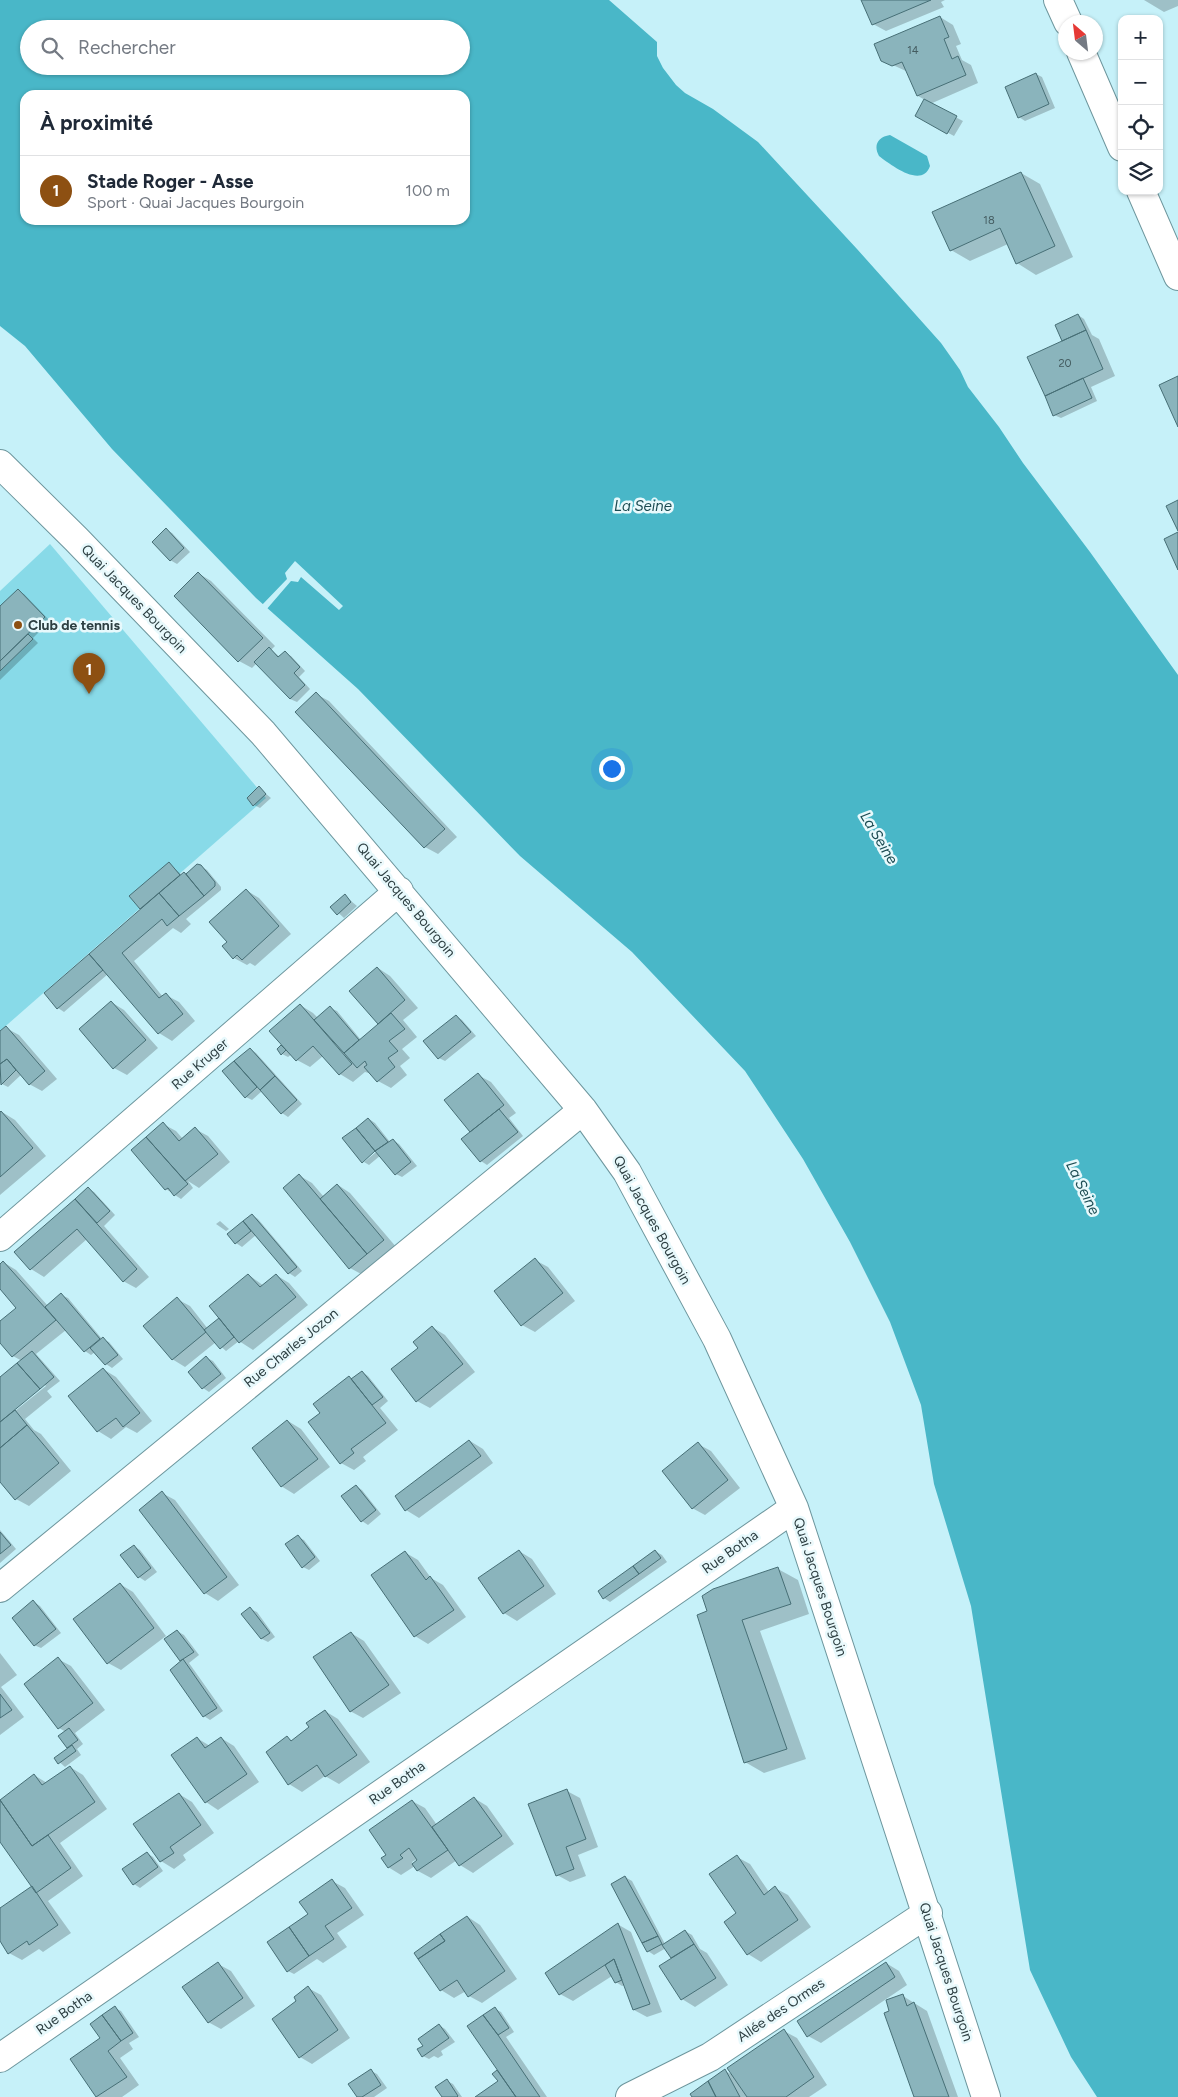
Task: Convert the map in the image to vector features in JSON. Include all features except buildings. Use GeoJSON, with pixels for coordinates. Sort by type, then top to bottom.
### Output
{"type":"FeatureCollection","features":[{"type":"Feature","properties":{"kind":"street"},"geometry":{"type":"LineString","coordinates":[[1058,0],[1065,15]]}},
{"type":"Feature","properties":{"kind":"street"},"geometry":{"type":"LineString","coordinates":[[1084,60],[1118,138]]}},
{"type":"Feature","properties":{"kind":"street"},"geometry":{"type":"LineString","coordinates":[[1143,195],[1178,276]]}},
{"type":"Feature","properties":{"kind":"street","name":"Quai Jacques Bourgoin"},"geometry":{"type":"LineString","coordinates":[[0,464],[263,733],[583,1110],[627,1172],[717,1339],[794,1508],[928,1913],[986,2097]]}},
{"type":"Feature","properties":{"kind":"street","name":"Rue Kruger"},"geometry":{"type":"LineString","coordinates":[[0,1237],[399,891]]}},
{"type":"Feature","properties":{"kind":"street","name":"Rue Charles Jozon"},"geometry":{"type":"LineString","coordinates":[[0,1588],[583,1110]]}},
{"type":"Feature","properties":{"kind":"street","name":"Rue Botha"},"geometry":{"type":"LineString","coordinates":[[0,2058],[794,1508]]}},
{"type":"Feature","properties":{"kind":"street","name":"Allée des Ormes"},"geometry":{"type":"LineString","coordinates":[[630,2097],[710,2057],[928,1913]]}},
{"type":"Feature","properties":{"kind":"shaded area"},"geometry":{"type":"Polygon","coordinates":[[[50,544],[266,798],[0,1031],[0,591],[50,544]]]}},
{"type":"Feature","properties":{"kind":"water","name":"La Seine"},"geometry":{"type":"Polygon","coordinates":[[[0,0],[609,0],[657,42],[657,56],[663,68],[676,85],[758,142],[941,343],[960,370],[968,387],[1178,675],[1178,2097],[1097,2097],[1071,2057],[1030,1970],[971,1606],[934,1484],[921,1405],[890,1322],[850,1242],[803,1159],[745,1071],[632,952],[520,856],[358,689],[256,598],[112,449],[25,346],[0,326],[0,0]]]}},
{"type":"Feature","properties":{"kind":"water"},"geometry":{"type":"Polygon","coordinates":[[[890,135],[927,156],[930,166],[926,173],[914,175],[906,173],[879,156],[876,148],[878,142],[890,135]]]}},
{"type":"Feature","properties":{"kind":"pier"},"geometry":{"type":"Polygon","coordinates":[[[295,561],[343,606],[339,610],[301,577],[298,582],[291,581],[266,610],[261,606],[287,579],[285,573],[295,561]]]}},
{"type":"Feature","properties":{"kind":"place","name":"Club de tennis"},"geometry":{"type":"Point","coordinates":[18,625]}},
{"type":"Feature","properties":{"kind":"place","name":"Stade Roger - Asse"},"geometry":{"type":"Point","coordinates":[89,694]}}]}
